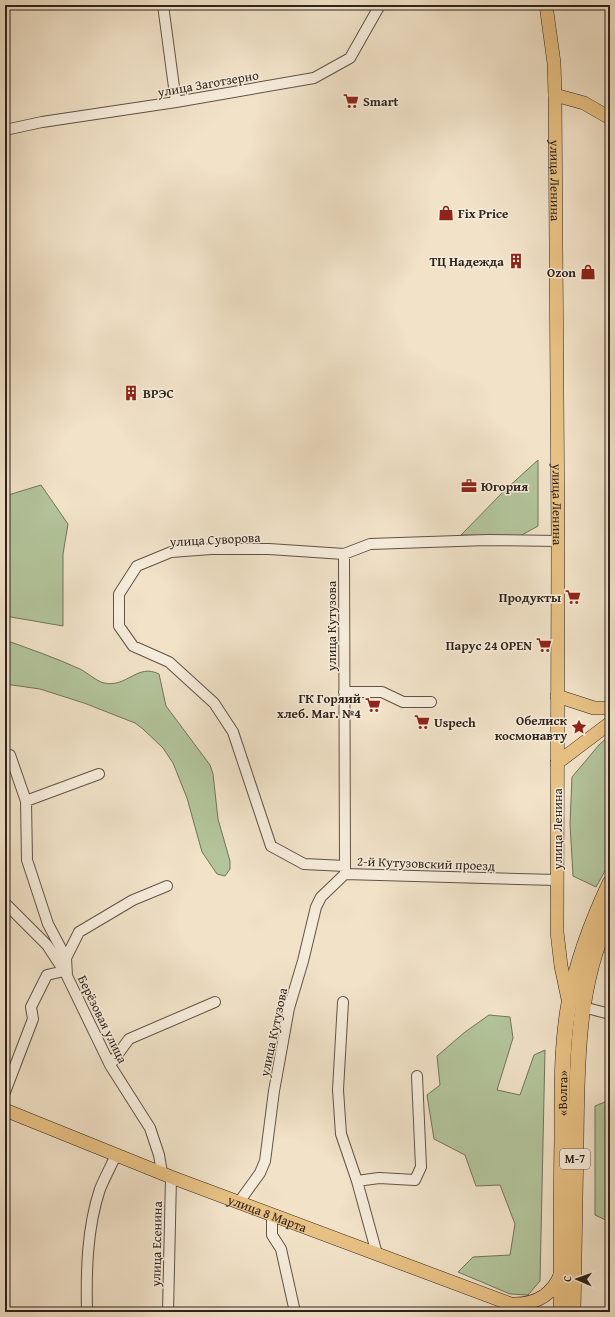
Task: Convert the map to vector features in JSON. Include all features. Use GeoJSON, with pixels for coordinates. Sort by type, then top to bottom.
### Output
{"type":"FeatureCollection","features":[{"type":"Feature","properties":{"kind":"highway","name":"«Волга»"},"geometry":{"type":"LineString","coordinates":[[573,1312],[577,1077],[577,968],[588,933],[610,882]]}},
{"type":"Feature","properties":{"kind":"highway","name":"«Волга»"},"geometry":{"type":"LineString","coordinates":[[561,1312],[562,1106],[564,1047],[576,1005],[610,915]]}},
{"type":"Feature","properties":{"kind":"main road","name":"улица Ленина"},"geometry":{"type":"LineString","coordinates":[[546,5],[554,63],[555,95],[558,541],[556,880],[558,946],[576,1005]]}},
{"type":"Feature","properties":{"kind":"main road"},"geometry":{"type":"LineString","coordinates":[[555,95],[584,103],[610,118]]}},
{"type":"Feature","properties":{"kind":"main road"},"geometry":{"type":"LineString","coordinates":[[557,696],[594,708],[610,708]]}},
{"type":"Feature","properties":{"kind":"main road"},"geometry":{"type":"LineString","coordinates":[[557,763],[580,747],[605,726],[599,712],[594,708]]}},
{"type":"Feature","properties":{"kind":"main road","name":"улица 8 Марта"},"geometry":{"type":"LineString","coordinates":[[5,1110],[166,1175],[532,1312]]}},
{"type":"Feature","properties":{"kind":"main road"},"geometry":{"type":"LineString","coordinates":[[514,1304],[534,1302],[544,1296],[554,1287],[561,1273]]}},
{"type":"Feature","properties":{"kind":"street"},"geometry":{"type":"LineString","coordinates":[[163,5],[176,102]]}},
{"type":"Feature","properties":{"kind":"street","name":"улица Заготзерно"},"geometry":{"type":"LineString","coordinates":[[5,130],[42,122],[176,102],[314,78],[350,58],[380,5]]}},
{"type":"Feature","properties":{"kind":"street","name":"улица Суворова"},"geometry":{"type":"LineString","coordinates":[[304,864],[271,846],[233,732],[214,702],[169,662],[133,646],[119,626],[119,594],[137,566],[170,552],[211,549],[269,549],[344,554],[370,544],[487,540],[558,541]]}},
{"type":"Feature","properties":{"kind":"street","name":"улица Кутузова"},"geometry":{"type":"LineString","coordinates":[[239,1202],[260,1173],[265,1162],[274,1091],[288,1008],[303,961],[316,907],[321,897],[345,870],[344,554]]}},
{"type":"Feature","properties":{"kind":"street"},"geometry":{"type":"LineString","coordinates":[[344,692],[382,692],[403,702],[430,702]]}},
{"type":"Feature","properties":{"kind":"street","name":"Берёзовая улица"},"geometry":{"type":"LineString","coordinates":[[10,755],[26,801],[27,860],[48,924],[66,958],[66,974],[110,1066],[150,1128],[166,1175]]}},
{"type":"Feature","properties":{"kind":"street"},"geometry":{"type":"LineString","coordinates":[[26,801],[99,774]]}},
{"type":"Feature","properties":{"kind":"street","name":"2-й Кутузовский проезд"},"geometry":{"type":"LineString","coordinates":[[304,864],[345,870],[556,880]]}},
{"type":"Feature","properties":{"kind":"street"},"geometry":{"type":"LineString","coordinates":[[66,958],[79,932],[133,900],[167,886]]}},
{"type":"Feature","properties":{"kind":"street"},"geometry":{"type":"LineString","coordinates":[[5,903],[47,944],[66,974],[47,975],[43,982],[31,1007],[33,1019],[5,1092]]}},
{"type":"Feature","properties":{"kind":"street"},"geometry":{"type":"LineString","coordinates":[[110,1066],[129,1039],[215,1002]]}},
{"type":"Feature","properties":{"kind":"street"},"geometry":{"type":"LineString","coordinates":[[342,1002],[338,1090],[341,1134],[357,1181],[377,1254]]}},
{"type":"Feature","properties":{"kind":"street"},"geometry":{"type":"LineString","coordinates":[[576,1005],[610,1014]]}},
{"type":"Feature","properties":{"kind":"street"},"geometry":{"type":"LineString","coordinates":[[357,1181],[379,1178],[415,1180],[422,1167],[417,1076]]}},
{"type":"Feature","properties":{"kind":"street"},"geometry":{"type":"LineString","coordinates":[[87,1312],[87,1279],[90,1231],[100,1189],[116,1155]]}},
{"type":"Feature","properties":{"kind":"street","name":"улица Есенина"},"geometry":{"type":"LineString","coordinates":[[166,1175],[168,1312]]}},
{"type":"Feature","properties":{"kind":"street"},"geometry":{"type":"LineString","coordinates":[[272,1214],[272,1235],[281,1250],[295,1312]]}},
{"type":"Feature","properties":{"kind":"green space"},"geometry":{"type":"Polygon","coordinates":[[[538,460],[538,526],[520,536],[461,535],[505,490],[538,460]]]}},
{"type":"Feature","properties":{"kind":"green space"},"geometry":{"type":"Polygon","coordinates":[[[41,485],[68,524],[63,554],[63,626],[5,616],[5,496],[41,485]]]}},
{"type":"Feature","properties":{"kind":"green space"},"geometry":{"type":"Polygon","coordinates":[[[5,640],[71,665],[104,683],[112,684],[119,682],[144,671],[151,671],[159,674],[166,706],[210,765],[213,774],[218,819],[230,861],[230,869],[225,876],[217,874],[202,852],[187,798],[173,763],[163,748],[135,723],[84,703],[40,689],[5,684],[5,640]]]}},
{"type":"Feature","properties":{"kind":"green space"},"geometry":{"type":"Polygon","coordinates":[[[610,735],[610,862],[596,887],[573,876],[570,824],[572,777],[599,745],[610,735]]]}},
{"type":"Feature","properties":{"kind":"green space"},"geometry":{"type":"Polygon","coordinates":[[[489,1015],[510,1017],[513,1038],[497,1090],[520,1095],[534,1055],[545,1050],[540,1281],[528,1295],[510,1294],[458,1272],[473,1257],[510,1255],[515,1224],[500,1185],[476,1186],[465,1155],[434,1139],[427,1095],[440,1085],[437,1056],[465,1032],[489,1015]]]}},
{"type":"Feature","properties":{"kind":"green space"},"geometry":{"type":"Polygon","coordinates":[[[610,1100],[610,1222],[595,1215],[595,1106],[610,1100]]]}},
{"type":"Feature","properties":{"kind":"place","name":"Smart"},"geometry":{"type":"Point","coordinates":[351,101]}},
{"type":"Feature","properties":{"kind":"place","name":"Fix Price"},"geometry":{"type":"Point","coordinates":[446,213]}},
{"type":"Feature","properties":{"kind":"place","name":"ТЦ Надежда"},"geometry":{"type":"Point","coordinates":[516,261]}},
{"type":"Feature","properties":{"kind":"place","name":"Ozon"},"geometry":{"type":"Point","coordinates":[588,272]}},
{"type":"Feature","properties":{"kind":"place","name":"ВРЭС"},"geometry":{"type":"Point","coordinates":[131,393]}},
{"type":"Feature","properties":{"kind":"place","name":"Югория"},"geometry":{"type":"Point","coordinates":[469,486]}},
{"type":"Feature","properties":{"kind":"place","name":"Продукты"},"geometry":{"type":"Point","coordinates":[573,597]}},
{"type":"Feature","properties":{"kind":"place","name":"Парус 24 OPEN"},"geometry":{"type":"Point","coordinates":[544,645]}},
{"type":"Feature","properties":{"kind":"place","name":"ГК Горяий хлеб. Маг. №4"},"geometry":{"type":"Point","coordinates":[373,705]}},
{"type":"Feature","properties":{"kind":"place","name":"Uspech"},"geometry":{"type":"Point","coordinates":[422,722]}},
{"type":"Feature","properties":{"kind":"place","name":"Обелиск космонавту"},"geometry":{"type":"Point","coordinates":[579,727]}}]}
